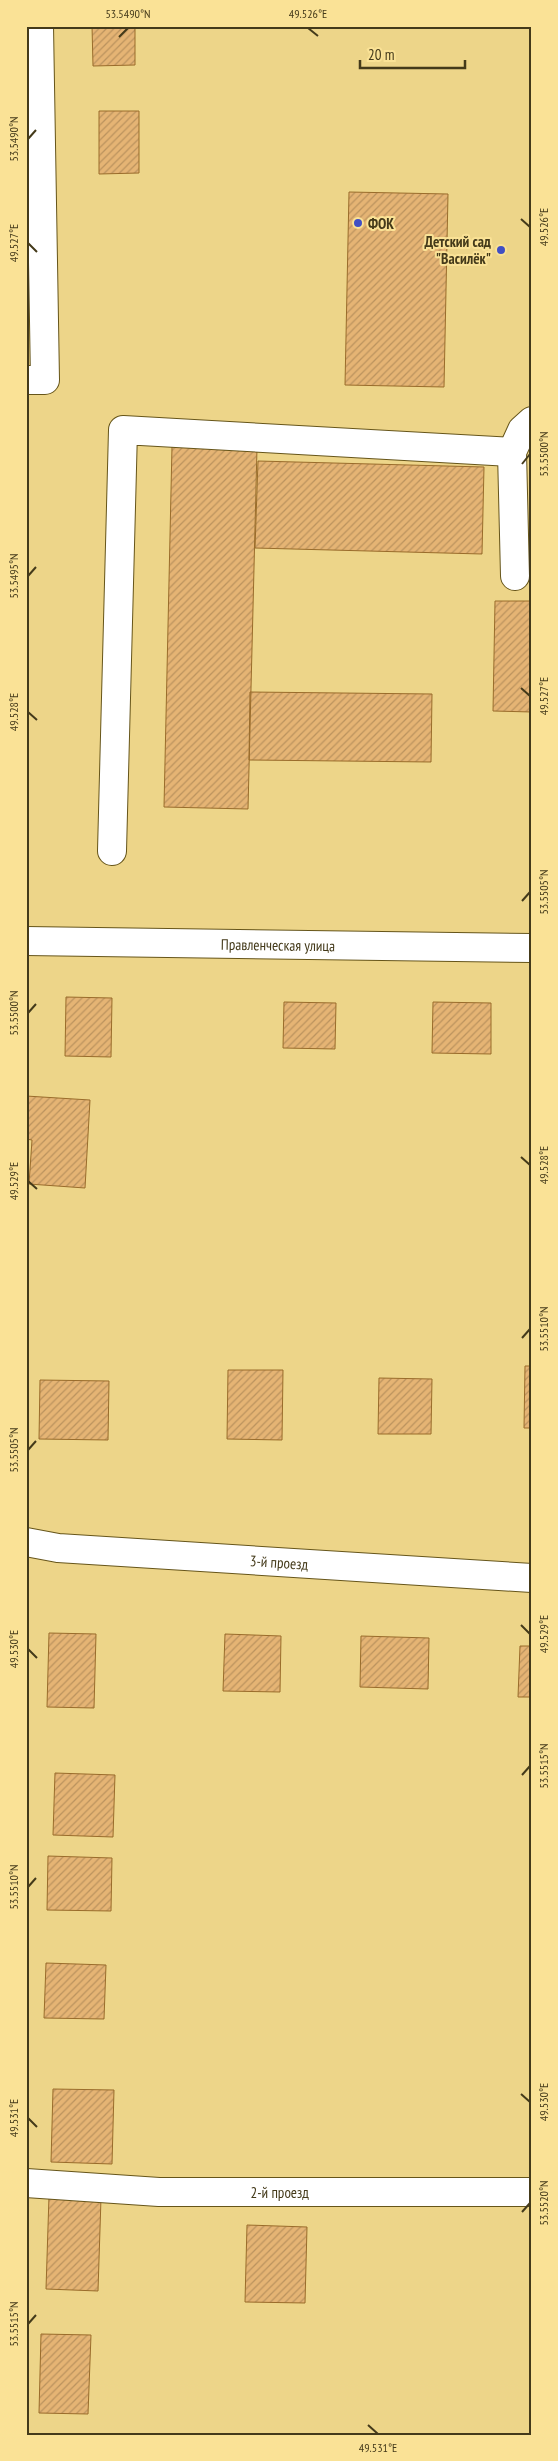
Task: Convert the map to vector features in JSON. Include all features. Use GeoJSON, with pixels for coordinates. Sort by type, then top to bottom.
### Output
{"type":"FeatureCollection","features":[{"type":"Feature","properties":{"kind":"street"},"geometry":{"type":"LineString","coordinates":[[36,380],[39,26]]}},
{"type":"Feature","properties":{"kind":"street"},"geometry":{"type":"LineString","coordinates":[[515,576],[512,452],[522,430],[532,421]]}},
{"type":"Feature","properties":{"kind":"street"},"geometry":{"type":"LineString","coordinates":[[112,851],[123,430],[512,452]]}},
{"type":"Feature","properties":{"kind":"street","name":"Правленческая улица"},"geometry":{"type":"LineString","coordinates":[[26,941],[532,948]]}},
{"type":"Feature","properties":{"kind":"street","name":"3-й проезд"},"geometry":{"type":"LineString","coordinates":[[26,1542],[58,1548],[532,1578]]}},
{"type":"Feature","properties":{"kind":"street","name":"2-й проезд"},"geometry":{"type":"LineString","coordinates":[[26,2183],[159,2192],[532,2192]]}},
{"type":"Feature","properties":{"kind":"building"},"geometry":{"type":"Polygon","coordinates":[[[92,26],[135,26],[135,65],[93,66],[92,26]]]}},
{"type":"Feature","properties":{"kind":"building"},"geometry":{"type":"Polygon","coordinates":[[[99,111],[139,111],[139,173],[99,174],[99,111]]]}},
{"type":"Feature","properties":{"kind":"building"},"geometry":{"type":"Polygon","coordinates":[[[349,192],[448,194],[444,387],[345,385],[349,192]]]}},
{"type":"Feature","properties":{"kind":"building"},"geometry":{"type":"Polygon","coordinates":[[[172,446],[257,448],[248,809],[164,807],[172,446]]]}},
{"type":"Feature","properties":{"kind":"building"},"geometry":{"type":"Polygon","coordinates":[[[258,461],[484,467],[482,554],[255,548],[258,461]]]}},
{"type":"Feature","properties":{"kind":"building"},"geometry":{"type":"Polygon","coordinates":[[[495,601],[532,601],[532,712],[493,711],[495,601]]]}},
{"type":"Feature","properties":{"kind":"building"},"geometry":{"type":"Polygon","coordinates":[[[250,692],[432,694],[431,762],[249,760],[250,692]]]}},
{"type":"Feature","properties":{"kind":"building"},"geometry":{"type":"Polygon","coordinates":[[[66,997],[112,998],[111,1057],[65,1056],[66,997]]]}},
{"type":"Feature","properties":{"kind":"building"},"geometry":{"type":"Polygon","coordinates":[[[284,1002],[336,1003],[335,1049],[283,1048],[284,1002]]]}},
{"type":"Feature","properties":{"kind":"building"},"geometry":{"type":"Polygon","coordinates":[[[433,1002],[491,1003],[491,1054],[432,1053],[433,1002]]]}},
{"type":"Feature","properties":{"kind":"building"},"geometry":{"type":"Polygon","coordinates":[[[26,1096],[90,1100],[85,1188],[29,1184],[32,1140],[26,1139],[26,1096]]]}},
{"type":"Feature","properties":{"kind":"building"},"geometry":{"type":"Polygon","coordinates":[[[525,1366],[532,1366],[532,1428],[524,1428],[525,1366]]]}},
{"type":"Feature","properties":{"kind":"building"},"geometry":{"type":"Polygon","coordinates":[[[228,1370],[283,1370],[282,1440],[227,1439],[228,1370]]]}},
{"type":"Feature","properties":{"kind":"building"},"geometry":{"type":"Polygon","coordinates":[[[379,1378],[432,1379],[431,1434],[378,1434],[379,1378]]]}},
{"type":"Feature","properties":{"kind":"building"},"geometry":{"type":"Polygon","coordinates":[[[40,1380],[109,1381],[108,1440],[39,1439],[40,1380]]]}},
{"type":"Feature","properties":{"kind":"building"},"geometry":{"type":"Polygon","coordinates":[[[49,1633],[96,1634],[94,1708],[47,1707],[49,1633]]]}},
{"type":"Feature","properties":{"kind":"building"},"geometry":{"type":"Polygon","coordinates":[[[225,1634],[281,1636],[280,1692],[223,1691],[225,1634]]]}},
{"type":"Feature","properties":{"kind":"building"},"geometry":{"type":"Polygon","coordinates":[[[361,1636],[429,1638],[428,1689],[360,1687],[361,1636]]]}},
{"type":"Feature","properties":{"kind":"building"},"geometry":{"type":"Polygon","coordinates":[[[520,1646],[532,1646],[532,1697],[518,1697],[520,1646]]]}},
{"type":"Feature","properties":{"kind":"building"},"geometry":{"type":"Polygon","coordinates":[[[55,1773],[115,1775],[113,1837],[53,1835],[55,1773]]]}},
{"type":"Feature","properties":{"kind":"building"},"geometry":{"type":"Polygon","coordinates":[[[48,1856],[112,1858],[111,1911],[47,1910],[48,1856]]]}},
{"type":"Feature","properties":{"kind":"building"},"geometry":{"type":"Polygon","coordinates":[[[46,1963],[106,1965],[104,2019],[44,2018],[46,1963]]]}},
{"type":"Feature","properties":{"kind":"building"},"geometry":{"type":"Polygon","coordinates":[[[53,2089],[114,2090],[112,2164],[51,2162],[53,2089]]]}},
{"type":"Feature","properties":{"kind":"building"},"geometry":{"type":"Polygon","coordinates":[[[49,2196],[101,2198],[98,2291],[46,2289],[49,2196]]]}},
{"type":"Feature","properties":{"kind":"building"},"geometry":{"type":"Polygon","coordinates":[[[247,2225],[307,2227],[305,2303],[245,2302],[247,2225]]]}},
{"type":"Feature","properties":{"kind":"building"},"geometry":{"type":"Polygon","coordinates":[[[41,2334],[91,2335],[88,2414],[39,2413],[41,2334]]]}},
{"type":"Feature","properties":{"kind":"place","name":"ФОК"},"geometry":{"type":"Point","coordinates":[358,223]}},
{"type":"Feature","properties":{"kind":"place","name":"Детский сад \"Василёк\""},"geometry":{"type":"Point","coordinates":[501,250]}}]}
